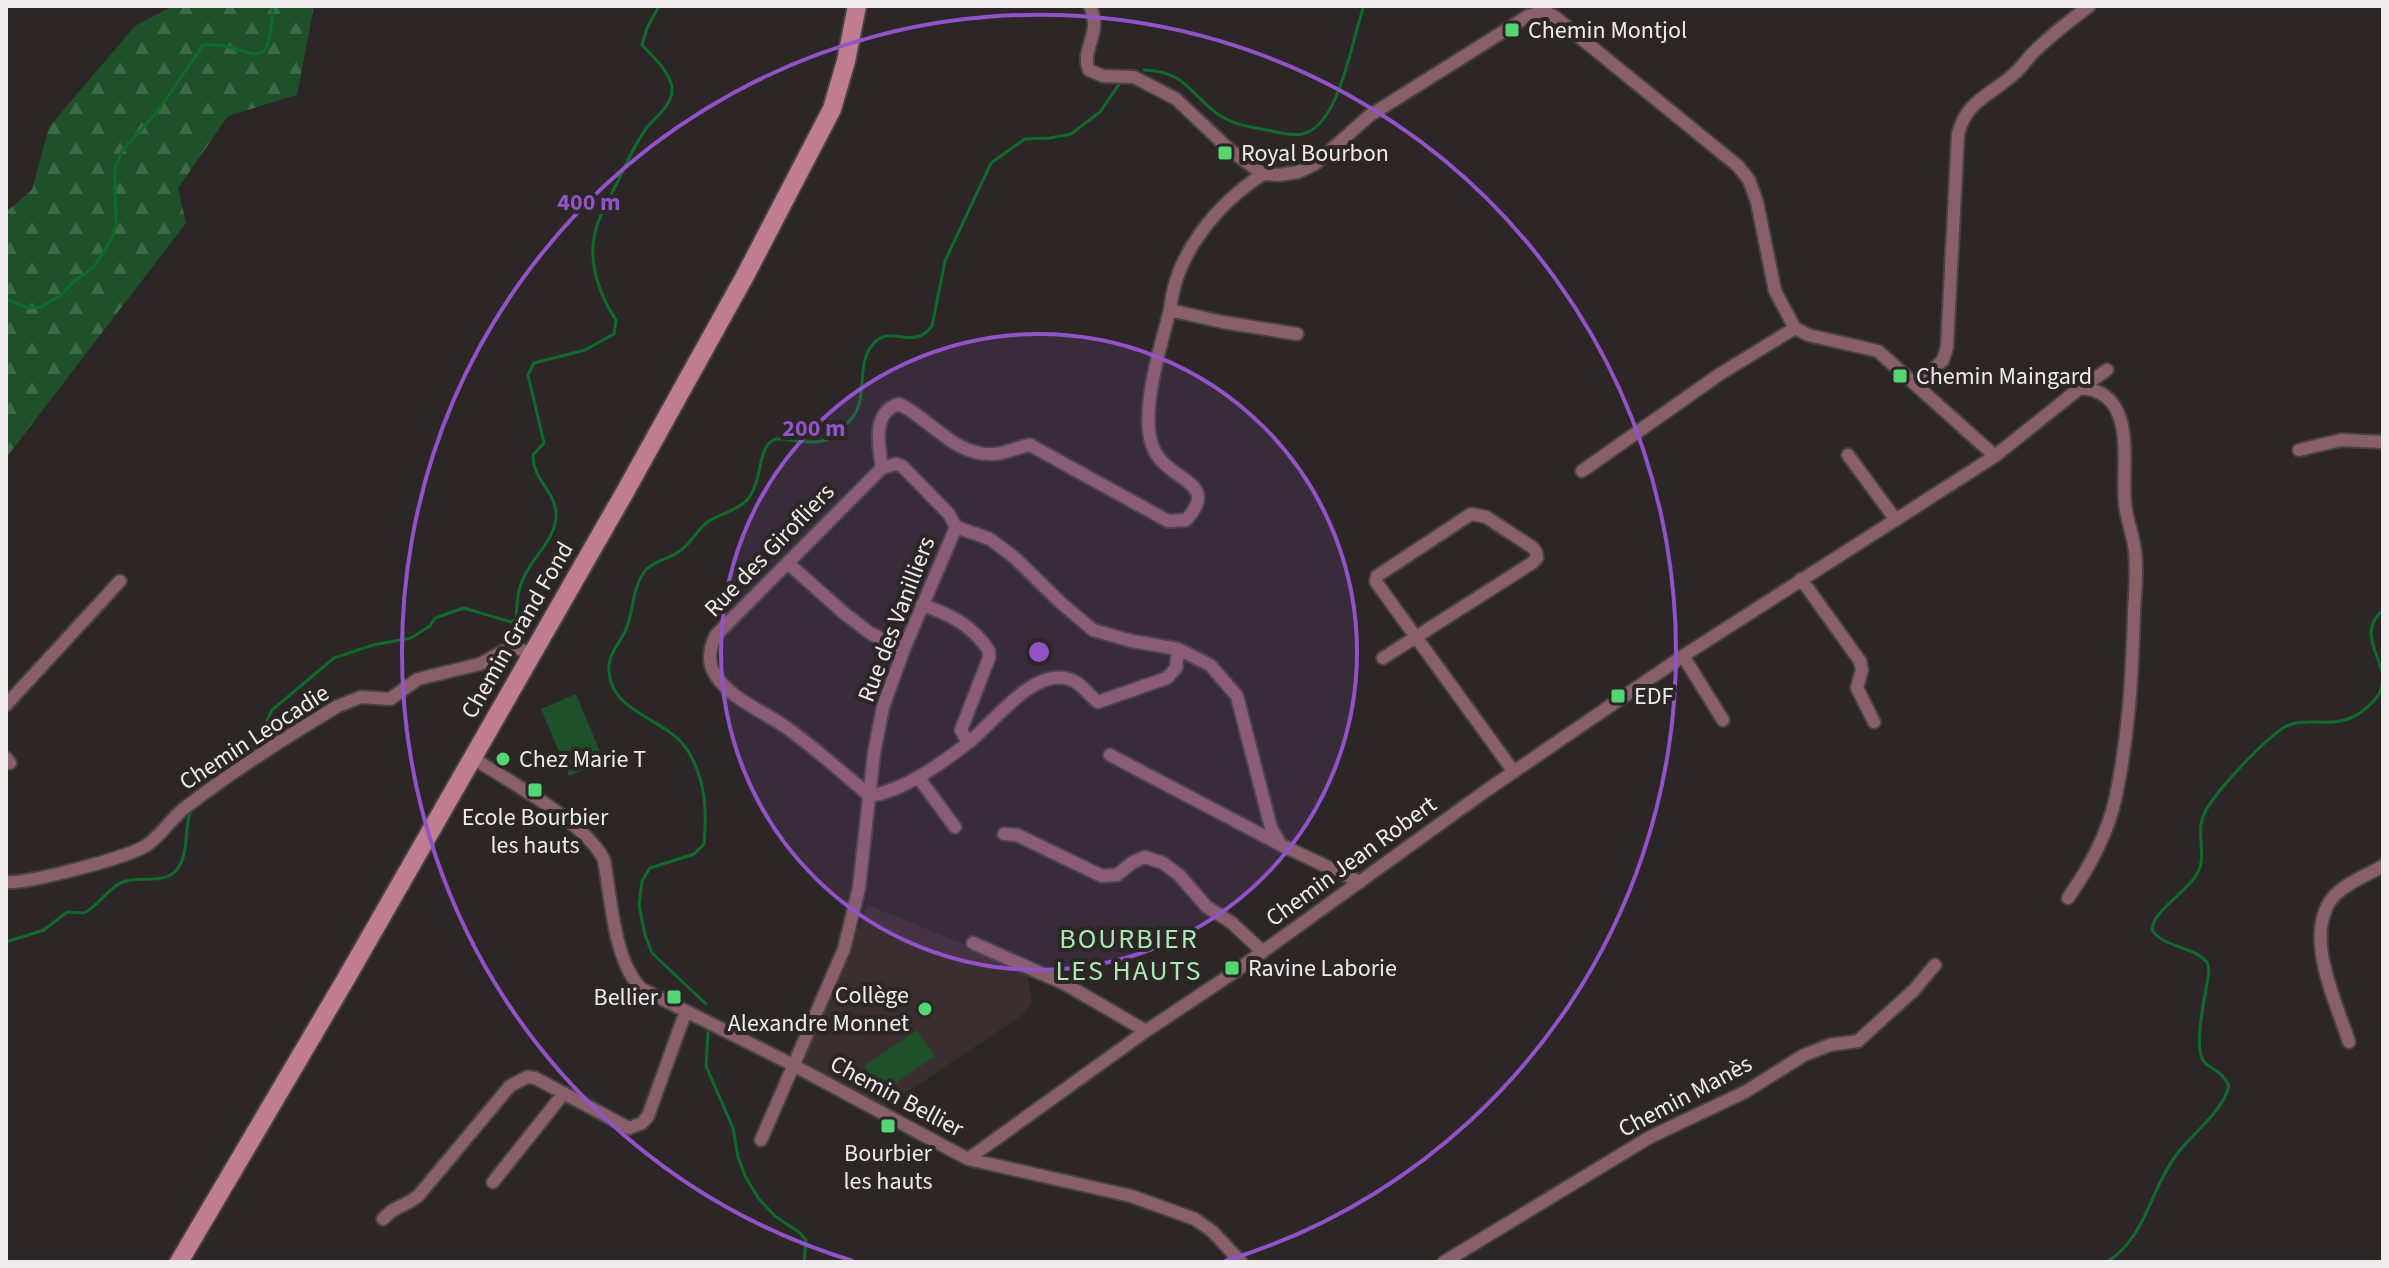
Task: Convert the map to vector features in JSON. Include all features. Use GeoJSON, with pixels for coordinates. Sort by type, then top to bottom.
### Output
{"type":"FeatureCollection","features":[{"type":"Feature","properties":{"kind":"street","name":"Chemin Grand Fond"},"geometry":{"type":"LineString","coordinates":[[179,1262],[347,977],[666,418],[815,144],[838,94],[857,6]]}},
{"type":"Feature","properties":{"kind":"street"},"geometry":{"type":"LineString","coordinates":[[1090,6],[1095,23],[1087,57],[1089,70],[1103,76],[1134,77],[1176,99],[1230,150],[1263,174],[1279,175],[1298,172],[1315,164],[1369,116],[1504,30],[1546,9],[1738,166],[1749,180],[1757,202],[1775,291],[1795,328],[1808,335],[1878,351],[1995,456]]}},
{"type":"Feature","properties":{"kind":"street"},"geometry":{"type":"LineString","coordinates":[[1917,385],[1943,360],[1947,347],[1961,123],[1976,102],[2015,74],[2035,50],[2089,6]]}},
{"type":"Feature","properties":{"kind":"street"},"geometry":{"type":"LineString","coordinates":[[956,527],[946,511],[902,466],[896,464],[882,468],[877,438],[881,420],[892,406],[899,404],[958,446],[974,453],[998,454],[1030,445],[1168,521],[1186,520],[1197,508],[1199,493],[1196,486],[1166,468],[1151,444],[1149,416],[1155,368],[1178,269],[1218,212],[1263,174]]}},
{"type":"Feature","properties":{"kind":"street"},"geometry":{"type":"LineString","coordinates":[[1170,310],[1297,334]]}},
{"type":"Feature","properties":{"kind":"street"},"geometry":{"type":"LineString","coordinates":[[1582,471],[1720,374],[1795,328]]}},
{"type":"Feature","properties":{"kind":"street","name":"Chemin Jean Robert"},"geometry":{"type":"LineString","coordinates":[[968,1159],[1514,772],[1683,656],[1995,456],[2107,370]]}},
{"type":"Feature","properties":{"kind":"street"},"geometry":{"type":"LineString","coordinates":[[2068,898],[2098,850],[2114,802],[2131,707],[2135,577],[2134,546],[2124,500],[2127,459],[2119,418],[2107,396],[2095,389],[2080,388]]}},
{"type":"Feature","properties":{"kind":"street"},"geometry":{"type":"LineString","coordinates":[[2299,450],[2341,440],[2383,442]]}},
{"type":"Feature","properties":{"kind":"street"},"geometry":{"type":"LineString","coordinates":[[1848,455],[1896,520]]}},
{"type":"Feature","properties":{"kind":"street","name":"Rue des Girofliers"},"geometry":{"type":"LineString","coordinates":[[870,796],[795,734],[726,688],[717,678],[710,661],[716,635],[882,468]]}},
{"type":"Feature","properties":{"kind":"street"},"geometry":{"type":"LineString","coordinates":[[1383,658],[1417,638],[1532,563],[1537,558],[1536,552],[1486,517],[1471,514],[1381,571],[1376,582],[1417,638],[1514,772]]}},
{"type":"Feature","properties":{"kind":"street","name":"Rue des Vanilliers"},"geometry":{"type":"LineString","coordinates":[[761,1140],[844,949],[857,899],[874,753],[883,707],[956,527],[990,539],[1093,630],[1178,649],[1210,665],[1237,696],[1271,828],[1281,845]]}},
{"type":"Feature","properties":{"kind":"street"},"geometry":{"type":"LineString","coordinates":[[789,564],[870,633],[904,649]]}},
{"type":"Feature","properties":{"kind":"street"},"geometry":{"type":"LineString","coordinates":[[1801,579],[1860,661],[1862,670],[1857,688],[1874,722]]}},
{"type":"Feature","properties":{"kind":"street"},"geometry":{"type":"LineString","coordinates":[[6,705],[120,581]]}},
{"type":"Feature","properties":{"kind":"street"},"geometry":{"type":"LineString","coordinates":[[922,605],[954,617],[989,651],[961,730],[968,743]]}},
{"type":"Feature","properties":{"kind":"street","name":"Chemin Leocadie"},"geometry":{"type":"LineString","coordinates":[[6,882],[33,879],[138,850],[155,839],[169,821],[197,798],[338,706],[361,697],[390,699],[418,679],[480,664],[513,646],[531,654]]}},
{"type":"Feature","properties":{"kind":"street"},"geometry":{"type":"LineString","coordinates":[[870,796],[884,794],[918,777],[968,743],[1036,684],[1050,679],[1071,679],[1098,702],[1167,678],[1176,668],[1178,649]]}},
{"type":"Feature","properties":{"kind":"street"},"geometry":{"type":"LineString","coordinates":[[1683,656],[1723,720]]}},
{"type":"Feature","properties":{"kind":"street"},"geometry":{"type":"LineString","coordinates":[[1110,755],[1281,845],[1360,882]]}},
{"type":"Feature","properties":{"kind":"street","name":"Chemin Bellier"},"geometry":{"type":"LineString","coordinates":[[471,757],[571,823],[599,850],[604,860],[623,961],[631,979],[642,989],[793,1065],[968,1159],[1156,1203],[1201,1222],[1241,1262]]}},
{"type":"Feature","properties":{"kind":"street"},"geometry":{"type":"LineString","coordinates":[[918,777],[955,827]]}},
{"type":"Feature","properties":{"kind":"street"},"geometry":{"type":"LineString","coordinates":[[1004,834],[1017,835],[1102,876],[1117,875],[1138,859],[1154,859],[1179,875],[1207,907],[1232,923],[1263,952]]}},
{"type":"Feature","properties":{"kind":"street"},"geometry":{"type":"LineString","coordinates":[[2349,1042],[2320,949],[2323,913],[2344,887],[2383,866]]}},
{"type":"Feature","properties":{"kind":"street"},"geometry":{"type":"LineString","coordinates":[[973,943],[1065,984],[1146,1031]]}},
{"type":"Feature","properties":{"kind":"street","name":"Chemin Manès"},"geometry":{"type":"LineString","coordinates":[[1444,1262],[1650,1137],[1745,1092],[1804,1055],[1830,1045],[1858,1041],[1914,990],[1935,965]]}},
{"type":"Feature","properties":{"kind":"street"},"geometry":{"type":"LineString","coordinates":[[383,1219],[393,1208],[412,1202],[419,1195],[518,1081],[535,1078],[629,1128],[642,1123],[648,1116],[686,1011]]}},
{"type":"Feature","properties":{"kind":"street"},"geometry":{"type":"LineString","coordinates":[[493,1182],[564,1093]]}},
{"type":"Feature","properties":{"kind":"shaded area","name":"Collège Alexandre Monnet"},"geometry":{"type":"Polygon","coordinates":[[[868,905],[1027,970],[1032,1003],[1022,1015],[883,1108],[801,1060],[868,905]]]}},
{"type":"Feature","properties":{"kind":"green space"},"geometry":{"type":"Polygon","coordinates":[[[173,6],[314,6],[297,95],[228,116],[178,188],[186,223],[6,458],[6,212],[32,190],[49,127],[135,26],[173,6]]]}},
{"type":"Feature","properties":{"kind":"green space"},"geometry":{"type":"Polygon","coordinates":[[[576,694],[604,761],[569,776],[541,709],[576,694]]]}},
{"type":"Feature","properties":{"kind":"green space"},"geometry":{"type":"Polygon","coordinates":[[[917,1030],[935,1056],[883,1092],[864,1066],[917,1030]]]}},
{"type":"Feature","properties":{"kind":"waterway"},"geometry":{"type":"LineString","coordinates":[[6,299],[28,308],[41,307],[61,295],[93,268],[111,240],[116,225],[115,168],[122,151],[158,111],[203,45],[220,45],[255,54],[262,52],[271,30],[273,6]]}},
{"type":"Feature","properties":{"kind":"waterway"},"geometry":{"type":"LineString","coordinates":[[228,770],[258,741],[272,710],[334,658],[373,645],[411,638],[430,626],[435,618],[464,608],[511,622],[516,619],[522,582],[551,534],[556,517],[556,508],[534,464],[533,455],[544,443],[528,375],[534,363],[585,350],[614,334],[616,320],[601,292],[595,270],[594,238],[601,216],[635,146],[671,96],[666,72],[642,45],[659,6]]}},
{"type":"Feature","properties":{"kind":"waterway","name":"Ravine Laborie"},"geometry":{"type":"LineString","coordinates":[[1144,70],[1177,78],[1228,120],[1283,133],[1302,134],[1315,128],[1335,99],[1364,6]]}},
{"type":"Feature","properties":{"kind":"waterway","name":"Ravine Laborie"},"geometry":{"type":"LineString","coordinates":[[706,1004],[652,953],[639,905],[642,881],[650,868],[694,854],[704,844],[705,820],[702,785],[688,751],[668,731],[630,707],[612,686],[610,660],[626,629],[640,579],[652,565],[684,548],[705,524],[747,500],[756,484],[764,451],[772,441],[817,442],[831,437],[845,426],[857,410],[865,361],[873,344],[887,336],[917,337],[932,326],[945,261],[991,163],[1025,139],[1071,134],[1100,112],[1122,80]]}},
{"type":"Feature","properties":{"kind":"waterway"},"geometry":{"type":"LineString","coordinates":[[2383,610],[2376,617],[2371,632],[2383,674]]}},
{"type":"Feature","properties":{"kind":"waterway"},"geometry":{"type":"LineString","coordinates":[[2107,1262],[2131,1240],[2168,1168],[2214,1114],[2229,1086],[2203,1060],[2200,1052],[2200,1029],[2209,970],[2207,962],[2157,936],[2152,930],[2158,915],[2197,874],[2201,860],[2201,827],[2206,810],[2237,771],[2283,728],[2302,722],[2333,722],[2354,716],[2375,699],[2383,679]]}},
{"type":"Feature","properties":{"kind":"waterway"},"geometry":{"type":"LineString","coordinates":[[6,942],[44,930],[67,912],[84,913],[123,882],[162,878],[175,872],[185,852],[191,810]]}},
{"type":"Feature","properties":{"kind":"waterway","name":"Ravine Laborie"},"geometry":{"type":"LineString","coordinates":[[708,1033],[706,1066],[733,1128],[745,1176],[759,1199],[775,1216],[806,1240],[804,1262]]}},
{"type":"Feature","properties":{"kind":"place","name":"Chemin Montjol"},"geometry":{"type":"Point","coordinates":[1512,30]}},
{"type":"Feature","properties":{"kind":"place","name":"Royal Bourbon"},"geometry":{"type":"Point","coordinates":[1225,153]}},
{"type":"Feature","properties":{"kind":"place","name":"Chemin Maingard"},"geometry":{"type":"Point","coordinates":[1900,376]}},
{"type":"Feature","properties":{"kind":"place","name":"EDF"},"geometry":{"type":"Point","coordinates":[1618,696]}},
{"type":"Feature","properties":{"kind":"place","name":"Chez Marie T"},"geometry":{"type":"Point","coordinates":[503,759]}},
{"type":"Feature","properties":{"kind":"place","name":"Ecole Bourbier les hauts"},"geometry":{"type":"Point","coordinates":[535,790]}},
{"type":"Feature","properties":{"kind":"place","name":"Ravine Laborie"},"geometry":{"type":"Point","coordinates":[1232,968]}},
{"type":"Feature","properties":{"kind":"place","name":"Bellier"},"geometry":{"type":"Point","coordinates":[674,997]}},
{"type":"Feature","properties":{"kind":"place","name":"Collège Alexandre Monnet"},"geometry":{"type":"Point","coordinates":[925,1009]}},
{"type":"Feature","properties":{"kind":"place","name":"Bourbier les hauts"},"geometry":{"type":"Point","coordinates":[888,1126]}},
{"type":"Feature","properties":{"kind":"district","name":"BOURBIER LES HAUTS"},"geometry":{"type":"Point","coordinates":[1129,954]}}]}
